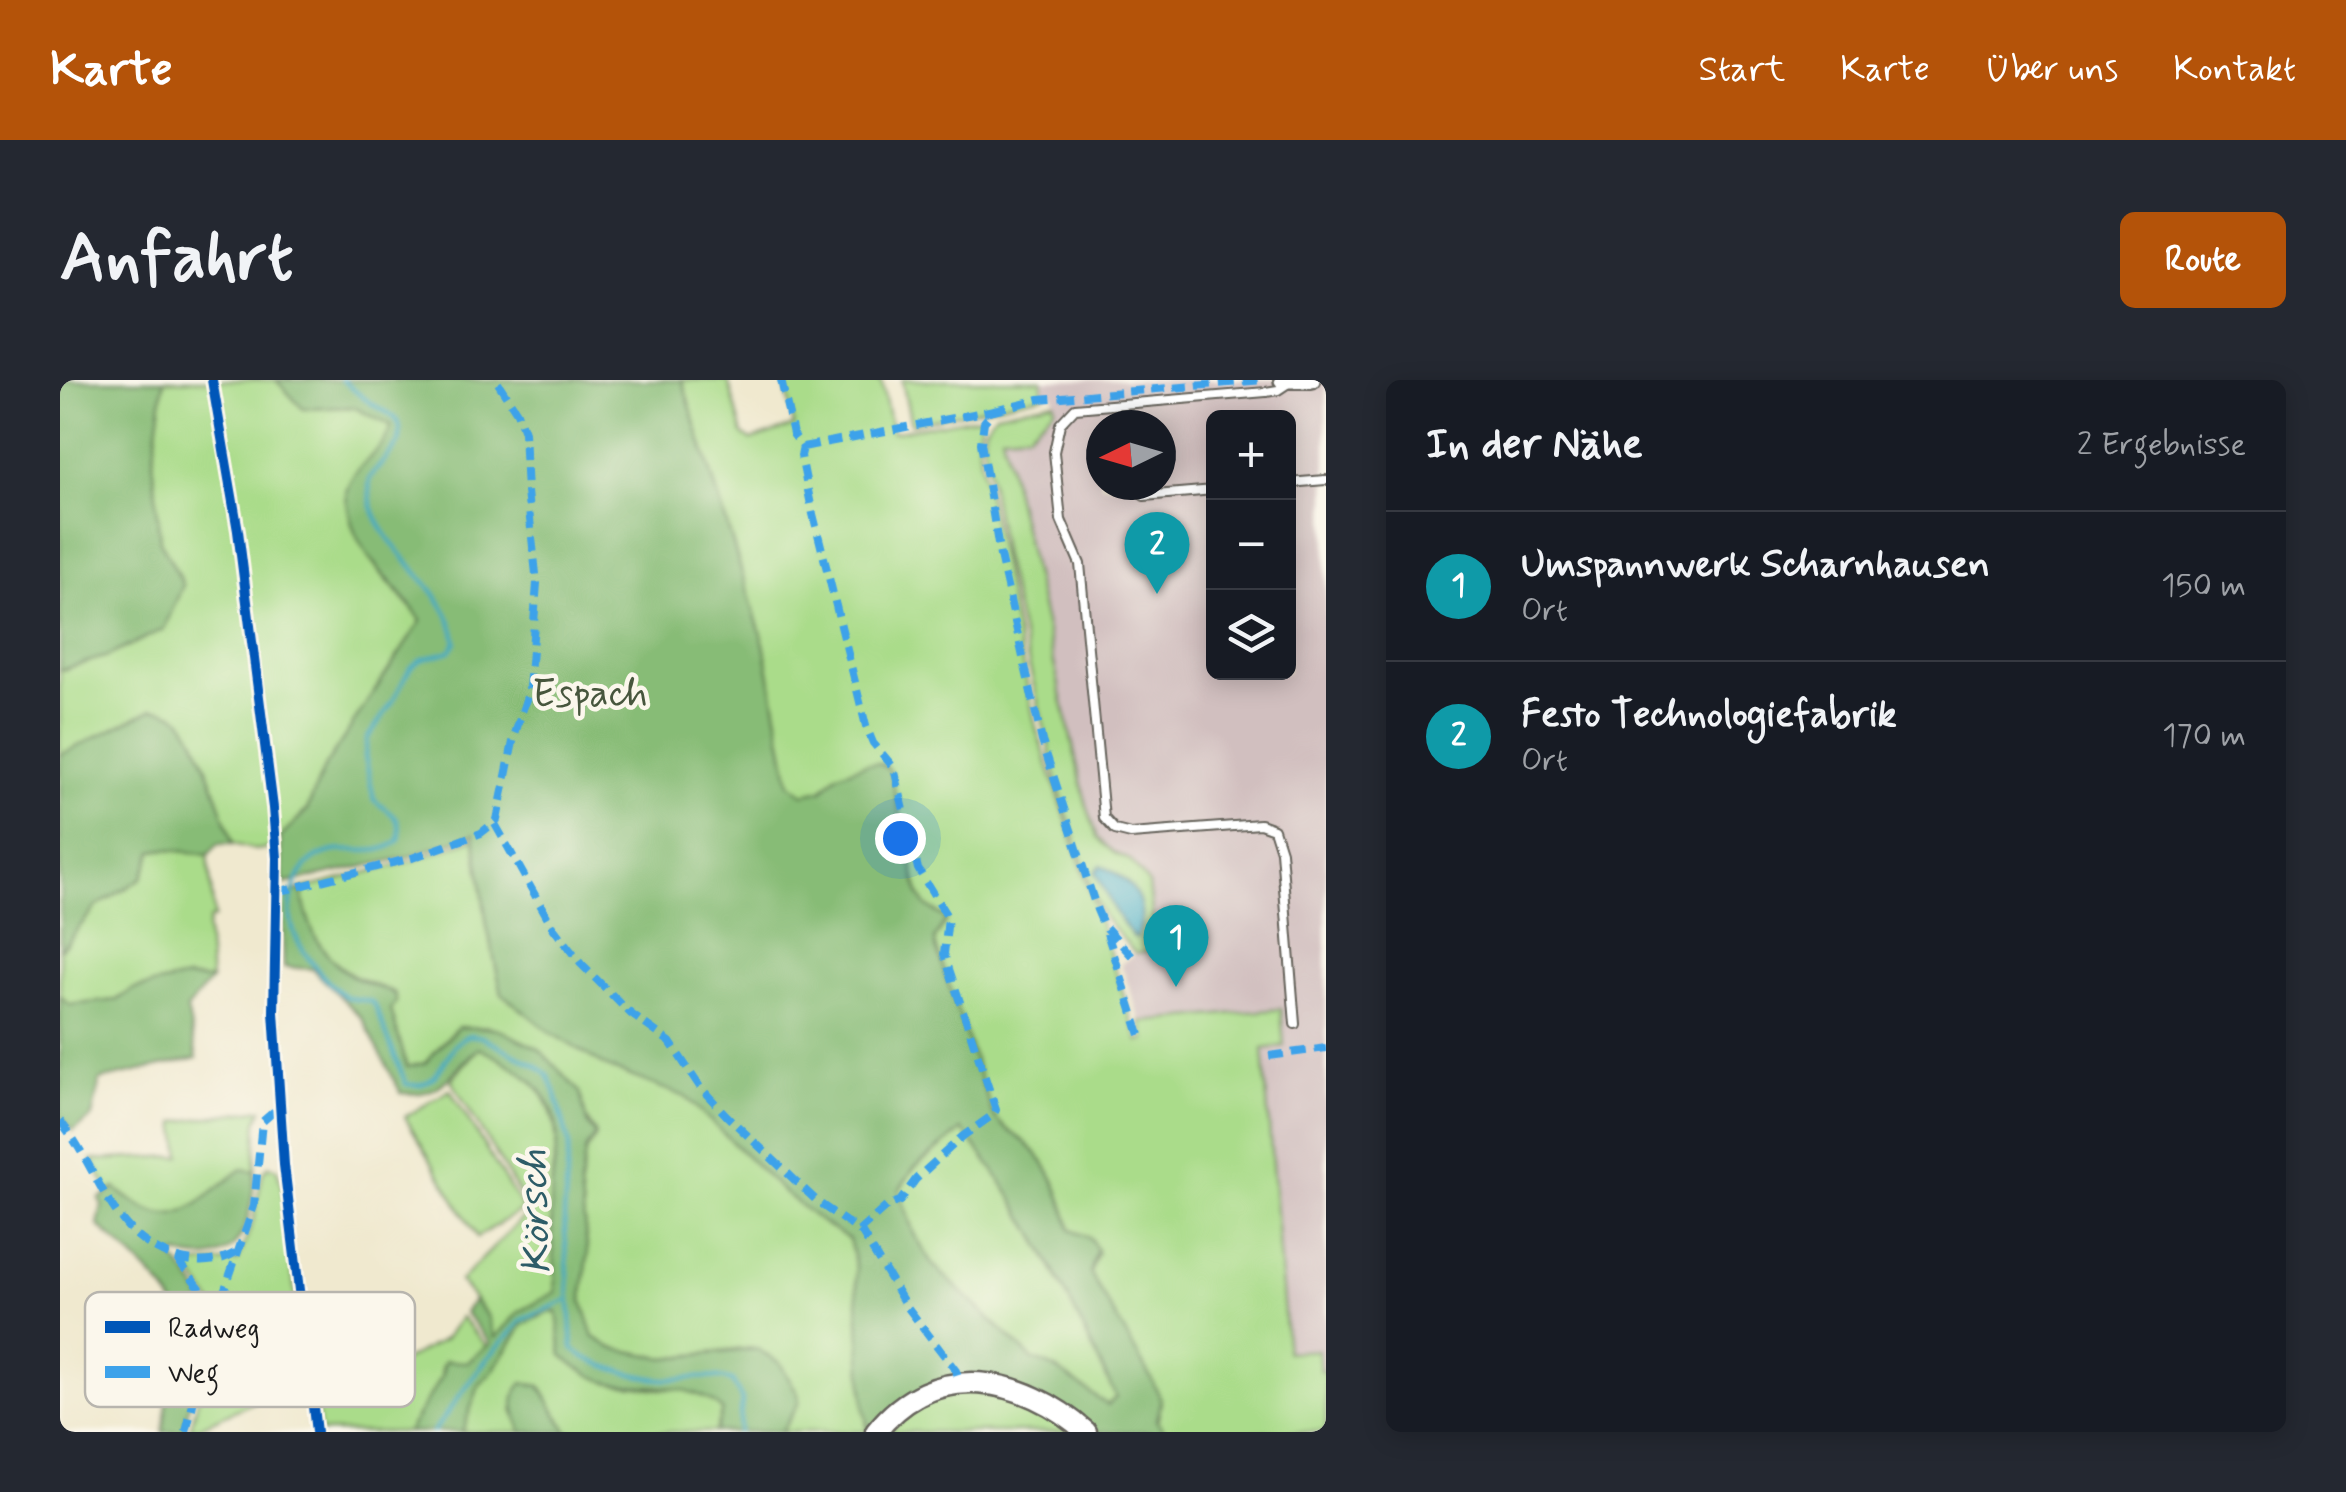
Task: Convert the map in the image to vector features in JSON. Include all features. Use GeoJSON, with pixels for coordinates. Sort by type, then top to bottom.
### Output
{"type":"FeatureCollection","features":[{"type":"Feature","properties":{"kind":"main road"},"geometry":{"type":"LineString","coordinates":[[876,1432],[895,1412],[919,1396],[946,1386],[975,1382],[1032,1395],[1086,1432]]}},
{"type":"Feature","properties":{"kind":"street"},"geometry":{"type":"LineString","coordinates":[[1286,381],[1312,380]]}},
{"type":"Feature","properties":{"kind":"lane"},"geometry":{"type":"LineString","coordinates":[[212,380],[238,531],[272,792],[277,858],[274,1012],[284,1165],[299,1292]]}},
{"type":"Feature","properties":{"kind":"lane"},"geometry":{"type":"LineString","coordinates":[[1286,381],[1280,389],[1266,392],[1077,408],[1062,420],[1054,452],[1060,520],[1080,564],[1104,818],[1126,834],[1260,824],[1274,829],[1281,851],[1295,1024]]}},
{"type":"Feature","properties":{"kind":"lane"},"geometry":{"type":"LineString","coordinates":[[1296,482],[1326,480]]}},
{"type":"Feature","properties":{"kind":"lane"},"geometry":{"type":"LineString","coordinates":[[1176,493],[1206,491]]}},
{"type":"Feature","properties":{"kind":"lane"},"geometry":{"type":"LineString","coordinates":[[313,1407],[316,1432]]}},
{"type":"Feature","properties":{"kind":"shaded area"},"geometry":{"type":"Polygon","coordinates":[[[1042,380],[1326,380],[1326,1371],[1320,1372],[1318,1351],[1288,1353],[1263,1048],[1281,1010],[1141,1022],[1121,964],[1135,953],[1203,947],[1206,933],[1155,936],[1149,884],[1130,860],[1114,853],[1098,838],[1086,804],[1002,434],[1028,433],[1055,408],[1053,394],[1043,395],[1042,380]]]}},
{"type":"Feature","properties":{"kind":"green space"},"geometry":{"type":"Polygon","coordinates":[[[60,380],[164,380],[153,461],[160,541],[183,585],[164,629],[108,656],[60,670],[60,380]]]}},
{"type":"Feature","properties":{"kind":"green space"},"geometry":{"type":"Polygon","coordinates":[[[164,380],[276,380],[303,409],[353,407],[391,426],[379,450],[348,487],[347,500],[352,523],[366,553],[421,623],[325,766],[307,810],[280,838],[273,839],[273,848],[255,850],[233,844],[197,745],[182,721],[169,712],[153,709],[60,755],[60,670],[67,669],[181,579],[160,541],[153,461],[164,380]]]}},
{"type":"Feature","properties":{"kind":"green space","name":"Espach"},"geometry":{"type":"Polygon","coordinates":[[[276,380],[682,380],[764,644],[790,784],[804,794],[822,790],[838,774],[865,764],[879,763],[890,770],[919,894],[925,905],[946,919],[935,939],[936,947],[992,1112],[1044,1163],[1071,1230],[1090,1238],[1097,1250],[1090,1273],[1151,1378],[1161,1399],[1156,1420],[1166,1432],[1096,1432],[1081,1418],[973,1375],[869,1430],[864,1410],[856,1267],[849,1239],[777,1186],[686,1097],[607,1067],[551,1033],[502,994],[487,926],[474,834],[408,857],[283,884],[280,838],[307,810],[325,766],[421,621],[360,544],[346,500],[351,480],[383,443],[391,426],[353,407],[303,409],[276,380]],[[962,1130],[914,1168],[899,1190],[914,1234],[932,1264],[1032,1359],[1055,1368],[1108,1405],[1116,1397],[1066,1293],[1029,1224],[962,1130]]]}},
{"type":"Feature","properties":{"kind":"green space"},"geometry":{"type":"Polygon","coordinates":[[[682,380],[728,380],[743,434],[751,440],[794,426],[784,380],[881,380],[892,432],[982,416],[978,436],[980,459],[1036,728],[1139,1042],[1145,1040],[1141,1022],[1281,1009],[1284,1046],[1263,1049],[1287,1352],[1318,1350],[1320,1371],[1326,1371],[1326,1432],[1166,1432],[1157,1424],[1161,1403],[1090,1273],[1098,1253],[1088,1237],[1071,1230],[1044,1163],[992,1112],[936,947],[935,939],[945,924],[943,916],[925,905],[919,894],[890,770],[884,764],[838,774],[822,790],[804,794],[790,784],[764,644],[682,380]]]}},
{"type":"Feature","properties":{"kind":"green space"},"geometry":{"type":"Polygon","coordinates":[[[902,380],[1042,380],[1043,395],[911,424],[902,380]]]}},
{"type":"Feature","properties":{"kind":"green space"},"geometry":{"type":"Polygon","coordinates":[[[1054,401],[1055,408],[1028,433],[1002,435],[1086,803],[1098,838],[1114,853],[1130,860],[1149,884],[1155,936],[1206,932],[1203,947],[1135,953],[1104,917],[1096,901],[1058,786],[1003,556],[983,441],[985,427],[996,413],[1054,401]]]}},
{"type":"Feature","properties":{"kind":"green space"},"geometry":{"type":"Polygon","coordinates":[[[153,709],[176,715],[189,730],[233,844],[218,844],[208,855],[167,849],[153,851],[142,878],[96,907],[60,950],[60,755],[153,709]]]}},
{"type":"Feature","properties":{"kind":"green space"},"geometry":{"type":"Polygon","coordinates":[[[475,838],[487,926],[502,994],[686,1097],[777,1186],[849,1239],[856,1267],[867,1432],[781,1432],[799,1402],[752,1348],[665,1358],[612,1348],[594,1337],[582,1301],[588,1254],[580,1186],[585,1152],[595,1132],[539,1049],[488,1026],[454,1030],[425,1063],[407,1067],[391,1010],[394,992],[342,968],[319,944],[302,889],[412,861],[475,838]]]}},
{"type":"Feature","properties":{"kind":"green space"},"geometry":{"type":"Polygon","coordinates":[[[153,851],[208,855],[214,918],[209,919],[207,929],[211,980],[187,978],[134,989],[116,1000],[69,1005],[60,996],[60,950],[96,907],[142,878],[153,851]]]}},
{"type":"Feature","properties":{"kind":"green space"},"geometry":{"type":"Polygon","coordinates":[[[302,889],[308,919],[329,957],[352,976],[396,995],[391,1010],[407,1067],[425,1063],[458,1027],[496,1028],[539,1049],[580,1092],[587,1123],[596,1135],[586,1148],[580,1186],[588,1254],[582,1301],[594,1337],[612,1348],[665,1358],[757,1349],[780,1363],[798,1394],[799,1402],[781,1432],[715,1432],[722,1410],[698,1395],[672,1388],[610,1383],[588,1373],[562,1355],[557,1312],[523,1325],[479,1386],[462,1432],[407,1432],[441,1378],[445,1361],[468,1362],[490,1343],[465,1312],[474,1300],[488,1317],[495,1338],[519,1312],[556,1292],[551,1199],[556,1126],[552,1110],[534,1084],[509,1064],[479,1048],[438,1087],[416,1094],[401,1093],[362,1018],[313,969],[284,967],[281,902],[302,889]]]}},
{"type":"Feature","properties":{"kind":"green space"},"geometry":{"type":"Polygon","coordinates":[[[187,978],[211,980],[187,1009],[197,1058],[100,1080],[92,1117],[73,1131],[60,1117],[60,996],[69,1005],[117,1000],[134,989],[187,978]]]}},
{"type":"Feature","properties":{"kind":"green space"},"geometry":{"type":"Polygon","coordinates":[[[479,1048],[521,1071],[541,1091],[553,1119],[556,1141],[552,1190],[556,1292],[519,1312],[494,1338],[488,1316],[460,1281],[530,1211],[451,1080],[479,1048]]]}},
{"type":"Feature","properties":{"kind":"green space"},"geometry":{"type":"Polygon","coordinates":[[[450,1090],[523,1209],[477,1237],[405,1117],[450,1090]]]}},
{"type":"Feature","properties":{"kind":"green space"},"geometry":{"type":"Polygon","coordinates":[[[262,1109],[257,1122],[255,1171],[242,1170],[181,1213],[153,1212],[115,1188],[109,1192],[92,1160],[181,1156],[176,1122],[262,1109]]]}},
{"type":"Feature","properties":{"kind":"green space"},"geometry":{"type":"Polygon","coordinates":[[[963,1130],[1008,1192],[1047,1259],[1116,1397],[1108,1405],[1055,1368],[1032,1359],[932,1264],[914,1234],[899,1190],[914,1168],[963,1130]]]}},
{"type":"Feature","properties":{"kind":"green space"},"geometry":{"type":"Polygon","coordinates":[[[269,1166],[277,1169],[295,1292],[205,1292],[186,1265],[238,1261],[253,1221],[263,1172],[269,1166]]]}},
{"type":"Feature","properties":{"kind":"green space"},"geometry":{"type":"Polygon","coordinates":[[[242,1169],[255,1171],[246,1225],[229,1250],[199,1258],[177,1254],[174,1259],[199,1292],[166,1292],[98,1225],[102,1205],[99,1199],[115,1188],[153,1212],[168,1215],[194,1206],[242,1169]]]}},
{"type":"Feature","properties":{"kind":"green space"},"geometry":{"type":"Polygon","coordinates":[[[558,1312],[562,1355],[602,1380],[656,1389],[686,1389],[710,1399],[722,1410],[715,1432],[568,1432],[540,1386],[513,1410],[522,1432],[462,1432],[478,1386],[523,1325],[558,1312]]]}},
{"type":"Feature","properties":{"kind":"green space"},"geometry":{"type":"Polygon","coordinates":[[[461,1317],[487,1346],[468,1362],[442,1365],[441,1378],[407,1432],[320,1432],[319,1407],[415,1407],[415,1355],[444,1339],[461,1317]]]}},
{"type":"Feature","properties":{"kind":"green space"},"geometry":{"type":"Polygon","coordinates":[[[523,1383],[540,1386],[568,1432],[522,1432],[514,1401],[523,1383]]]}},
{"type":"Feature","properties":{"kind":"green space"},"geometry":{"type":"Polygon","coordinates":[[[966,1391],[1023,1399],[1075,1432],[886,1432],[922,1403],[966,1391]]]}},
{"type":"Feature","properties":{"kind":"green space"},"geometry":{"type":"Polygon","coordinates":[[[166,1407],[189,1407],[183,1432],[163,1432],[166,1407]]]}},
{"type":"Feature","properties":{"kind":"green space"},"geometry":{"type":"Polygon","coordinates":[[[196,1407],[243,1407],[190,1431],[196,1407]]]}},
{"type":"Feature","properties":{"kind":"water"},"geometry":{"type":"Polygon","coordinates":[[[1101,865],[1122,878],[1136,894],[1142,914],[1137,938],[1114,910],[1095,872],[1101,865]]]}},
{"type":"Feature","properties":{"kind":"waterway","name":"Körsch"},"geometry":{"type":"LineString","coordinates":[[342,380],[392,416],[399,426],[399,442],[370,478],[371,501],[391,542],[439,600],[456,642],[450,651],[420,660],[410,668],[367,739],[365,756],[374,800],[397,820],[399,840],[373,851],[333,851],[305,868],[291,900],[295,935],[316,968],[338,991],[348,998],[374,1003],[406,1084],[429,1081],[454,1047],[470,1035],[482,1037],[548,1075],[569,1144],[564,1216],[573,1348],[601,1364],[640,1376],[732,1381],[742,1400],[738,1432]]}},
{"type":"Feature","properties":{"kind":"waterway"},"geometry":{"type":"LineString","coordinates":[[433,1432],[487,1359],[522,1320],[568,1300]]}},
{"type":"Feature","properties":{"kind":"marked path"},"geometry":{"type":"LineString","coordinates":[[277,892],[412,858],[481,833],[497,820],[514,737],[529,690],[537,583],[524,432],[517,412],[496,380]]}},
{"type":"Feature","properties":{"kind":"marked path"},"geometry":{"type":"LineString","coordinates":[[781,380],[793,434],[803,447],[801,456],[812,510],[866,726],[873,743],[894,768],[918,869],[948,918],[944,954],[996,1110],[916,1179],[900,1201],[887,1206],[859,1231]]}},
{"type":"Feature","properties":{"kind":"marked path"},"geometry":{"type":"LineString","coordinates":[[1132,956],[1103,924],[1097,910],[1042,741],[1000,556],[981,443],[984,422],[994,410],[1039,399],[1265,380]]}},
{"type":"Feature","properties":{"kind":"marked path"},"geometry":{"type":"LineString","coordinates":[[803,447],[994,410]]}},
{"type":"Feature","properties":{"kind":"marked path"},"geometry":{"type":"LineString","coordinates":[[495,824],[554,929],[581,964],[631,1014],[670,1042],[700,1087],[727,1116],[819,1203],[862,1233],[905,1304],[956,1371],[960,1383]]}},
{"type":"Feature","properties":{"kind":"marked path"},"geometry":{"type":"LineString","coordinates":[[1107,933],[1141,1038]]}},
{"type":"Feature","properties":{"kind":"marked path"},"geometry":{"type":"LineString","coordinates":[[1269,1056],[1326,1048]]}},
{"type":"Feature","properties":{"kind":"marked path"},"geometry":{"type":"LineString","coordinates":[[224,1292],[254,1206],[262,1122],[280,1106]]}},
{"type":"Feature","properties":{"kind":"marked path"},"geometry":{"type":"LineString","coordinates":[[60,1121],[117,1214],[150,1246],[194,1261],[224,1258],[238,1251]]}},
{"type":"Feature","properties":{"kind":"marked path"},"geometry":{"type":"LineString","coordinates":[[177,1259],[202,1292]]}},
{"type":"Feature","properties":{"kind":"marked path"},"geometry":{"type":"LineString","coordinates":[[186,1432],[192,1407]]}},
{"type":"Feature","properties":{"kind":"cycle path"},"geometry":{"type":"LineString","coordinates":[[212,380],[238,531],[273,808],[277,858],[274,1012],[284,1165],[299,1292]]}},
{"type":"Feature","properties":{"kind":"cycle path"},"geometry":{"type":"LineString","coordinates":[[313,1407],[316,1432]]}},
{"type":"Feature","properties":{"kind":"place","name":"Festo Technologiefabrik"},"geometry":{"type":"Point","coordinates":[1157,594]}},
{"type":"Feature","properties":{"kind":"place","name":"Umspannwerk Scharnhausen"},"geometry":{"type":"Point","coordinates":[1176,987]}}]}
